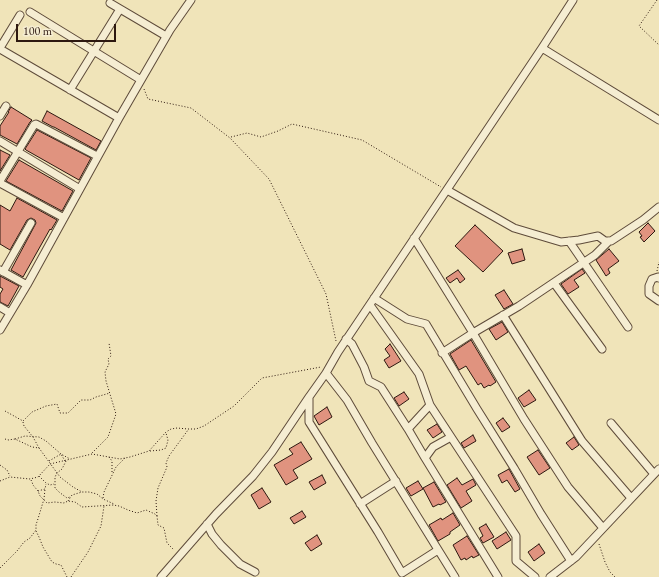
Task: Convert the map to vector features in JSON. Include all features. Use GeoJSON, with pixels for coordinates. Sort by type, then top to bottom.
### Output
{"type":"FeatureCollection","features":[{"type":"Feature","properties":{"kind":"street"},"geometry":{"type":"LineString","coordinates":[[161,577],[207,524],[253,476],[272,452],[573,0]]}},
{"type":"Feature","properties":{"kind":"street"},"geometry":{"type":"LineString","coordinates":[[0,330],[27,285],[97,156],[187,2]]}},
{"type":"Feature","properties":{"kind":"street"},"geometry":{"type":"LineString","coordinates":[[110,3],[166,36]]}},
{"type":"Feature","properties":{"kind":"street"},"geometry":{"type":"LineString","coordinates":[[70,90],[120,9]]}},
{"type":"Feature","properties":{"kind":"street"},"geometry":{"type":"LineString","coordinates":[[30,12],[142,80]]}},
{"type":"Feature","properties":{"kind":"street"},"geometry":{"type":"LineString","coordinates":[[20,15],[0,48],[119,118]]}},
{"type":"Feature","properties":{"kind":"street"},"geometry":{"type":"LineString","coordinates":[[542,48],[659,120]]}},
{"type":"Feature","properties":{"kind":"street"},"geometry":{"type":"LineString","coordinates":[[0,116],[6,106]]}},
{"type":"Feature","properties":{"kind":"street"},"geometry":{"type":"LineString","coordinates":[[64,218],[0,182],[36,124],[97,156]]}},
{"type":"Feature","properties":{"kind":"street"},"geometry":{"type":"LineString","coordinates":[[0,141],[80,189]]}},
{"type":"Feature","properties":{"kind":"street"},"geometry":{"type":"LineString","coordinates":[[447,190],[514,228],[561,242],[598,236],[605,241],[608,241]]}},
{"type":"Feature","properties":{"kind":"street"},"geometry":{"type":"LineString","coordinates":[[442,352],[519,306],[596,255],[608,241],[611,241],[658,211]]}},
{"type":"Feature","properties":{"kind":"street"},"geometry":{"type":"LineString","coordinates":[[27,285],[2,271],[31,223]]}},
{"type":"Feature","properties":{"kind":"street"},"geometry":{"type":"LineString","coordinates":[[414,238],[568,487],[603,528]]}},
{"type":"Feature","properties":{"kind":"street"},"geometry":{"type":"LineString","coordinates":[[569,241],[628,327]]}},
{"type":"Feature","properties":{"kind":"street"},"geometry":{"type":"LineString","coordinates":[[659,278],[652,279],[649,286],[649,294],[659,301]]}},
{"type":"Feature","properties":{"kind":"street"},"geometry":{"type":"LineString","coordinates":[[554,283],[602,349]]}},
{"type":"Feature","properties":{"kind":"street"},"geometry":{"type":"LineString","coordinates":[[374,298],[406,319],[426,324],[571,561]]}},
{"type":"Feature","properties":{"kind":"street"},"geometry":{"type":"LineString","coordinates":[[370,305],[419,374],[430,405],[516,536],[516,561],[535,577]]}},
{"type":"Feature","properties":{"kind":"street"},"geometry":{"type":"LineString","coordinates":[[0,307],[10,313]]}},
{"type":"Feature","properties":{"kind":"street"},"geometry":{"type":"LineString","coordinates":[[503,315],[582,441],[631,498]]}},
{"type":"Feature","properties":{"kind":"street"},"geometry":{"type":"LineString","coordinates":[[346,339],[352,344],[369,381],[381,387],[408,429],[498,577]]}},
{"type":"Feature","properties":{"kind":"street"},"geometry":{"type":"LineString","coordinates":[[326,373],[347,400],[455,577]]}},
{"type":"Feature","properties":{"kind":"street"},"geometry":{"type":"LineString","coordinates":[[308,397],[309,422],[402,573],[438,550]]}},
{"type":"Feature","properties":{"kind":"street"},"geometry":{"type":"LineString","coordinates":[[408,429],[430,405]]}},
{"type":"Feature","properties":{"kind":"street"},"geometry":{"type":"LineString","coordinates":[[550,577],[571,561],[657,472],[612,423]]}},
{"type":"Feature","properties":{"kind":"street"},"geometry":{"type":"LineString","coordinates":[[425,458],[433,448],[451,437]]}},
{"type":"Feature","properties":{"kind":"street"},"geometry":{"type":"LineString","coordinates":[[360,504],[396,481]]}},
{"type":"Feature","properties":{"kind":"street"},"geometry":{"type":"LineString","coordinates":[[207,524],[212,534],[240,564],[255,572]]}},
{"type":"Feature","properties":{"kind":"path"},"geometry":{"type":"LineString","coordinates":[[657,0],[639,26],[659,45]]}},
{"type":"Feature","properties":{"kind":"path"},"geometry":{"type":"LineString","coordinates":[[142,80],[148,99],[191,108],[230,138],[269,179],[326,294],[338,352]]}},
{"type":"Feature","properties":{"kind":"path"},"geometry":{"type":"LineString","coordinates":[[230,138],[247,133],[261,137],[278,132],[292,124],[362,140],[447,190]]}},
{"type":"Feature","properties":{"kind":"path"},"geometry":{"type":"LineString","coordinates":[[92,454],[108,437],[116,414],[106,382],[105,372],[109,364],[108,359],[111,356],[108,343]]}},
{"type":"Feature","properties":{"kind":"path"},"geometry":{"type":"LineString","coordinates":[[149,452],[171,428],[196,429],[204,426],[234,406],[262,378],[331,365]]}},
{"type":"Feature","properties":{"kind":"path"},"geometry":{"type":"LineString","coordinates":[[23,421],[32,412],[46,406],[57,404],[60,413],[68,413],[81,400],[90,400],[110,394]]}},
{"type":"Feature","properties":{"kind":"path"},"geometry":{"type":"LineString","coordinates":[[5,411],[23,421],[24,426],[34,437],[39,448],[50,464],[60,477],[67,483],[82,492],[97,494],[103,499],[128,510],[137,513],[146,510],[157,516]]}},
{"type":"Feature","properties":{"kind":"path"},"geometry":{"type":"LineString","coordinates":[[179,556],[167,543],[164,528],[158,525],[156,501],[158,488],[167,467],[166,462],[188,429]]}},
{"type":"Feature","properties":{"kind":"path"},"geometry":{"type":"LineString","coordinates":[[0,481],[10,477],[30,479],[39,476],[50,464],[92,454],[99,454],[120,459],[161,450],[166,448],[168,440],[166,432]]}},
{"type":"Feature","properties":{"kind":"path"},"geometry":{"type":"LineString","coordinates":[[6,439],[15,439],[25,436],[39,437],[46,440],[66,461]]}},
{"type":"Feature","properties":{"kind":"path"},"geometry":{"type":"LineString","coordinates":[[15,439],[32,447],[39,448]]}},
{"type":"Feature","properties":{"kind":"path"},"geometry":{"type":"LineString","coordinates":[[60,454],[71,459]]}},
{"type":"Feature","properties":{"kind":"path"},"geometry":{"type":"LineString","coordinates":[[48,461],[60,454]]}},
{"type":"Feature","properties":{"kind":"path"},"geometry":{"type":"LineString","coordinates":[[108,457],[112,461],[112,474]]}},
{"type":"Feature","properties":{"kind":"path"},"geometry":{"type":"LineString","coordinates":[[103,499],[104,492],[112,474],[116,467],[126,458]]}},
{"type":"Feature","properties":{"kind":"path"},"geometry":{"type":"LineString","coordinates":[[66,461],[62,469],[55,477],[55,488],[67,498],[71,497]]}},
{"type":"Feature","properties":{"kind":"path"},"geometry":{"type":"LineString","coordinates":[[0,465],[7,470],[10,477]]}},
{"type":"Feature","properties":{"kind":"path"},"geometry":{"type":"LineString","coordinates":[[39,476],[46,483],[50,485],[55,484]]}},
{"type":"Feature","properties":{"kind":"path"},"geometry":{"type":"LineString","coordinates":[[30,479],[32,485],[47,503],[55,502],[64,504],[72,495],[82,492]]}},
{"type":"Feature","properties":{"kind":"path"},"geometry":{"type":"LineString","coordinates":[[46,483],[44,499],[36,524],[36,530],[42,547],[52,562],[61,565],[67,577]]}},
{"type":"Feature","properties":{"kind":"path"},"geometry":{"type":"LineString","coordinates":[[38,491],[45,490]]}},
{"type":"Feature","properties":{"kind":"path"},"geometry":{"type":"LineString","coordinates":[[68,501],[75,502],[82,506],[116,505]]}},
{"type":"Feature","properties":{"kind":"path"},"geometry":{"type":"LineString","coordinates":[[72,577],[88,552],[101,526],[104,505]]}},
{"type":"Feature","properties":{"kind":"path"},"geometry":{"type":"LineString","coordinates":[[0,568],[36,530]]}},
{"type":"Feature","properties":{"kind":"path"},"geometry":{"type":"LineString","coordinates":[[595,536],[605,562],[614,577]]}},
{"type":"Feature","properties":{"kind":"building"},"geometry":{"type":"Polygon","coordinates":[[[11,107],[32,120],[17,144],[0,135],[0,126],[11,107]]]}},
{"type":"Feature","properties":{"kind":"building"},"geometry":{"type":"Polygon","coordinates":[[[47,111],[101,141],[96,150],[42,121],[47,111]]]}},
{"type":"Feature","properties":{"kind":"building"},"geometry":{"type":"Polygon","coordinates":[[[37,130],[91,158],[79,180],[25,149],[37,130]]]}},
{"type":"Feature","properties":{"kind":"building"},"geometry":{"type":"Polygon","coordinates":[[[0,150],[10,155],[0,171],[0,150]]]}},
{"type":"Feature","properties":{"kind":"building"},"geometry":{"type":"Polygon","coordinates":[[[19,160],[73,191],[62,211],[6,181],[19,160]]]}},
{"type":"Feature","properties":{"kind":"building"},"geometry":{"type":"Polygon","coordinates":[[[17,198],[57,220],[51,230],[50,229],[23,277],[11,270],[36,223],[35,220],[31,218],[27,220],[10,250],[0,244],[0,205],[10,211],[17,198]]]}},
{"type":"Feature","properties":{"kind":"building"},"geometry":{"type":"Polygon","coordinates":[[[648,223],[655,231],[644,242],[640,237],[642,236],[639,232],[648,223]]]}},
{"type":"Feature","properties":{"kind":"building"},"geometry":{"type":"Polygon","coordinates":[[[475,225],[503,251],[483,272],[455,246],[475,225]]]}},
{"type":"Feature","properties":{"kind":"building"},"geometry":{"type":"Polygon","coordinates":[[[522,249],[525,260],[512,264],[508,253],[522,249]]]}},
{"type":"Feature","properties":{"kind":"building"},"geometry":{"type":"Polygon","coordinates":[[[609,249],[619,261],[608,269],[610,273],[606,276],[596,260],[609,249]]]}},
{"type":"Feature","properties":{"kind":"building"},"geometry":{"type":"Polygon","coordinates":[[[582,269],[585,273],[574,280],[579,287],[568,294],[561,284],[582,269]]]}},
{"type":"Feature","properties":{"kind":"building"},"geometry":{"type":"Polygon","coordinates":[[[458,270],[465,279],[460,283],[457,278],[450,283],[446,278],[458,270]]]}},
{"type":"Feature","properties":{"kind":"building"},"geometry":{"type":"Polygon","coordinates":[[[0,276],[19,286],[8,306],[0,302],[0,294],[3,289],[0,287],[0,276]]]}},
{"type":"Feature","properties":{"kind":"building"},"geometry":{"type":"Polygon","coordinates":[[[504,290],[513,304],[504,309],[495,295],[504,290]]]}},
{"type":"Feature","properties":{"kind":"building"},"geometry":{"type":"Polygon","coordinates":[[[502,322],[508,332],[496,340],[489,329],[502,322]]]}},
{"type":"Feature","properties":{"kind":"building"},"geometry":{"type":"Polygon","coordinates":[[[471,340],[496,382],[490,386],[489,385],[484,388],[481,383],[478,385],[466,366],[459,370],[450,354],[471,340]]]}},
{"type":"Feature","properties":{"kind":"building"},"geometry":{"type":"Polygon","coordinates":[[[390,344],[401,361],[389,368],[384,360],[390,356],[385,349],[390,344]]]}},
{"type":"Feature","properties":{"kind":"building"},"geometry":{"type":"Polygon","coordinates":[[[529,390],[536,400],[524,407],[518,398],[529,390]]]}},
{"type":"Feature","properties":{"kind":"building"},"geometry":{"type":"Polygon","coordinates":[[[404,392],[409,399],[399,406],[394,398],[404,392]]]}},
{"type":"Feature","properties":{"kind":"building"},"geometry":{"type":"Polygon","coordinates":[[[327,407],[332,417],[319,425],[314,416],[327,407]]]}},
{"type":"Feature","properties":{"kind":"building"},"geometry":{"type":"Polygon","coordinates":[[[503,418],[510,427],[502,432],[496,423],[503,418]]]}},
{"type":"Feature","properties":{"kind":"building"},"geometry":{"type":"Polygon","coordinates":[[[437,424],[442,432],[433,438],[427,430],[437,424]]]}},
{"type":"Feature","properties":{"kind":"building"},"geometry":{"type":"Polygon","coordinates":[[[473,435],[476,441],[464,448],[461,443],[473,435]]]}},
{"type":"Feature","properties":{"kind":"building"},"geometry":{"type":"Polygon","coordinates":[[[574,437],[579,445],[572,450],[566,443],[574,437]]]}},
{"type":"Feature","properties":{"kind":"building"},"geometry":{"type":"Polygon","coordinates":[[[301,442],[312,459],[293,470],[298,478],[286,485],[274,465],[293,454],[289,449],[301,442]]]}},
{"type":"Feature","properties":{"kind":"building"},"geometry":{"type":"Polygon","coordinates":[[[538,450],[550,468],[539,475],[527,457],[538,450]]]}},
{"type":"Feature","properties":{"kind":"building"},"geometry":{"type":"Polygon","coordinates":[[[509,469],[520,489],[515,492],[507,480],[502,483],[498,475],[509,469]]]}},
{"type":"Feature","properties":{"kind":"building"},"geometry":{"type":"Polygon","coordinates":[[[322,475],[326,483],[314,490],[309,482],[322,475]]]}},
{"type":"Feature","properties":{"kind":"building"},"geometry":{"type":"Polygon","coordinates":[[[457,478],[462,485],[473,479],[476,485],[466,491],[472,501],[461,508],[447,485],[457,478]]]}},
{"type":"Feature","properties":{"kind":"building"},"geometry":{"type":"Polygon","coordinates":[[[418,481],[423,489],[411,496],[406,488],[418,481]]]}},
{"type":"Feature","properties":{"kind":"building"},"geometry":{"type":"Polygon","coordinates":[[[434,482],[446,502],[433,507],[423,488],[434,482]]]}},
{"type":"Feature","properties":{"kind":"building"},"geometry":{"type":"Polygon","coordinates":[[[262,488],[271,502],[259,509],[251,495],[262,488]]]}},
{"type":"Feature","properties":{"kind":"building"},"geometry":{"type":"Polygon","coordinates":[[[302,511],[306,517],[294,524],[290,518],[302,511]]]}},
{"type":"Feature","properties":{"kind":"building"},"geometry":{"type":"Polygon","coordinates":[[[453,513],[460,525],[450,532],[450,534],[438,541],[429,525],[441,518],[442,520],[453,513]]]}},
{"type":"Feature","properties":{"kind":"building"},"geometry":{"type":"Polygon","coordinates":[[[486,524],[494,537],[483,543],[480,538],[483,536],[479,528],[486,524]]]}},
{"type":"Feature","properties":{"kind":"building"},"geometry":{"type":"Polygon","coordinates":[[[506,532],[511,540],[497,549],[492,541],[506,532]]]}},
{"type":"Feature","properties":{"kind":"building"},"geometry":{"type":"Polygon","coordinates":[[[317,535],[322,544],[311,551],[305,543],[317,535]]]}},
{"type":"Feature","properties":{"kind":"building"},"geometry":{"type":"Polygon","coordinates":[[[467,536],[479,555],[473,558],[472,556],[466,560],[465,558],[461,560],[453,545],[467,536]]]}},
{"type":"Feature","properties":{"kind":"building"},"geometry":{"type":"Polygon","coordinates":[[[539,544],[545,553],[534,561],[528,552],[539,544]]]}}]}
